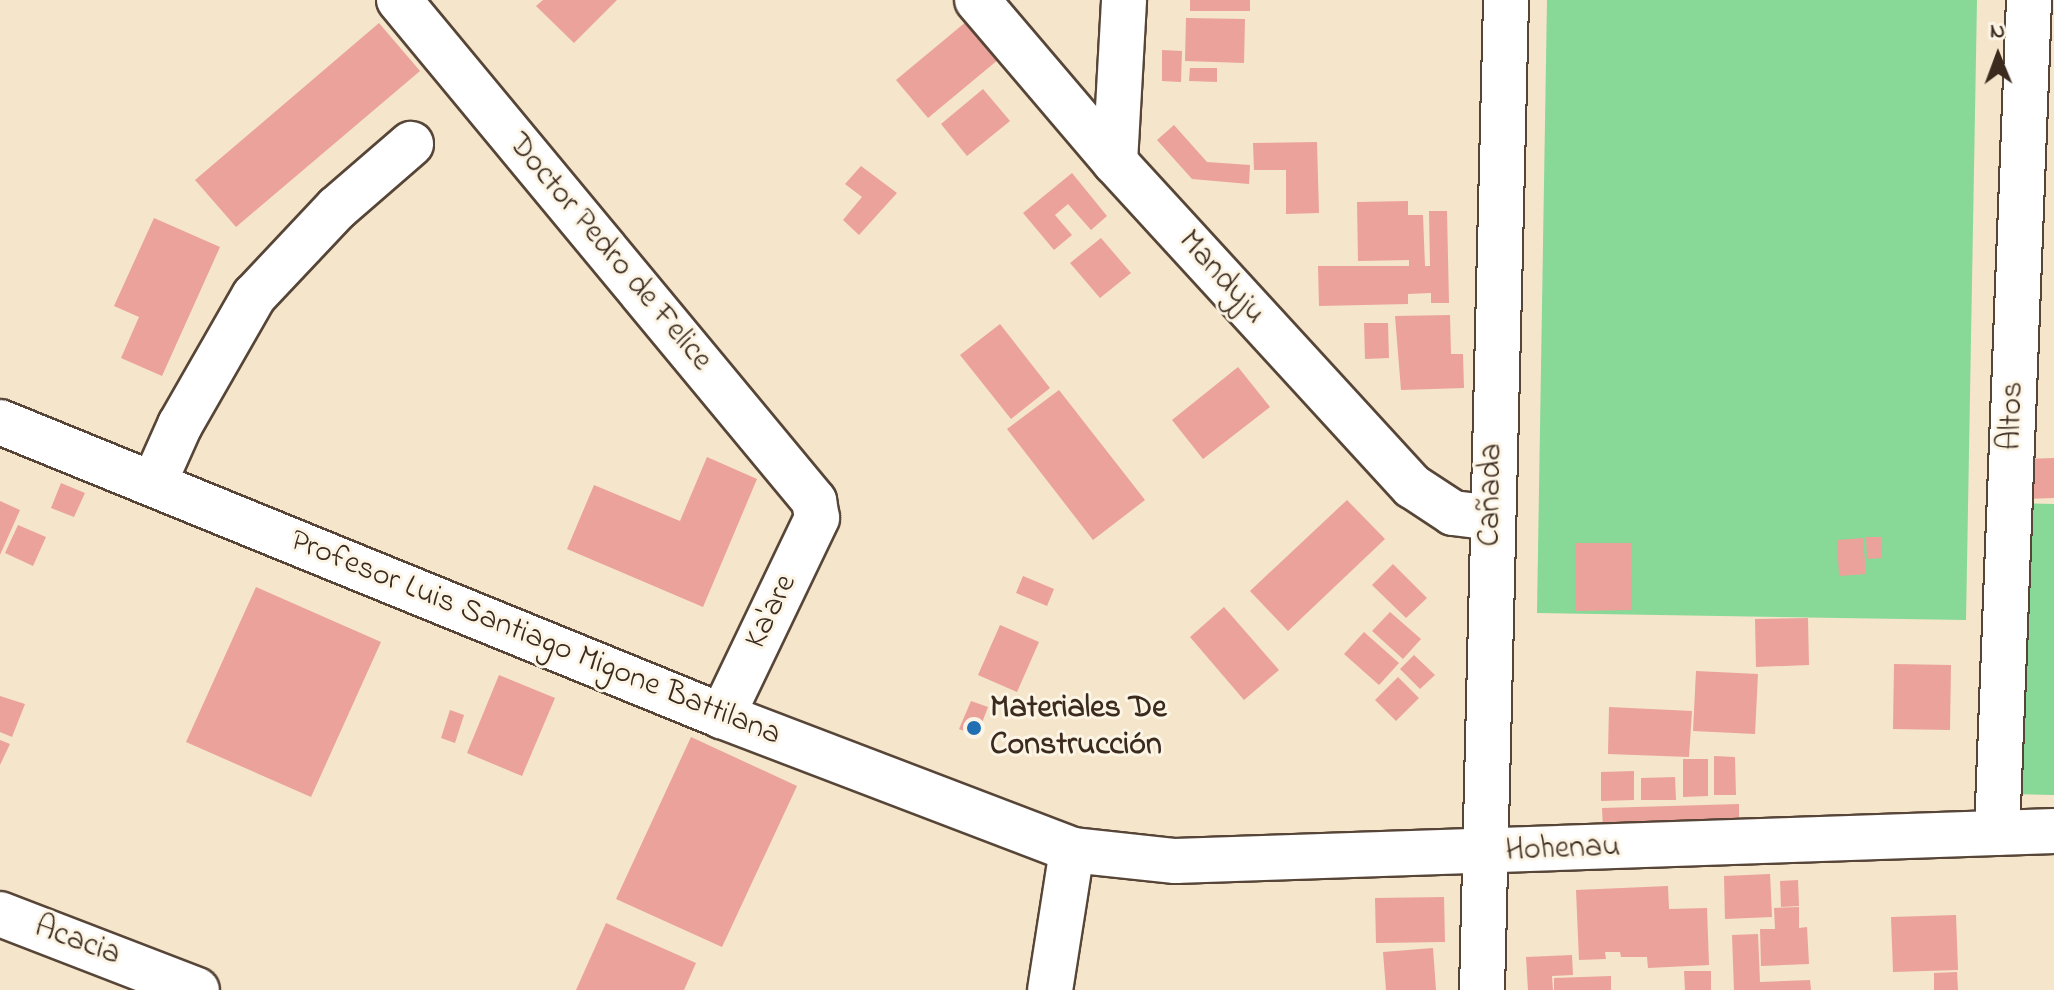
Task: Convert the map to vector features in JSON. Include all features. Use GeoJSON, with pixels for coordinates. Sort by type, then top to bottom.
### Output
{"type":"FeatureCollection","features":[{"type":"Feature","properties":{"kind":"street","name":"Doctor Pedro de Felice"},"geometry":{"type":"LineString","coordinates":[[399,0],[816,507]]}},
{"type":"Feature","properties":{"kind":"street","name":"Mandyju"},"geometry":{"type":"LineString","coordinates":[[977,0],[1115,162],[1412,486],[1453,513],[1491,518]]}},
{"type":"Feature","properties":{"kind":"street"},"geometry":{"type":"LineString","coordinates":[[1115,162],[1124,0]]}},
{"type":"Feature","properties":{"kind":"street","name":"Cañada"},"geometry":{"type":"LineString","coordinates":[[1482,990],[1491,518],[1506,0]]}},
{"type":"Feature","properties":{"kind":"street","name":"Altos"},"geometry":{"type":"LineString","coordinates":[[1997,833],[2029,0]]}},
{"type":"Feature","properties":{"kind":"street"},"geometry":{"type":"LineString","coordinates":[[154,483],[180,425],[254,296],[337,208],[411,144]]}},
{"type":"Feature","properties":{"kind":"street","name":"Profesor Luis Santiago Migone Battilana"},"geometry":{"type":"LineString","coordinates":[[0,422],[722,716],[1072,850]]}},
{"type":"Feature","properties":{"kind":"street","name":"Ka'are"},"geometry":{"type":"LineString","coordinates":[[722,716],[817,518],[816,507]]}},
{"type":"Feature","properties":{"kind":"street","name":"Hohenau"},"geometry":{"type":"LineString","coordinates":[[1072,850],[1175,861],[1487,853],[2054,831]]}},
{"type":"Feature","properties":{"kind":"street"},"geometry":{"type":"LineString","coordinates":[[1050,990],[1072,850]]}},
{"type":"Feature","properties":{"kind":"street","name":"Acacia"},"geometry":{"type":"LineString","coordinates":[[0,914],[177,985]]}},
{"type":"Feature","properties":{"kind":"green space"},"geometry":{"type":"Polygon","coordinates":[[[1547,0],[1977,0],[1966,620],[1537,613],[1547,0]]]}},
{"type":"Feature","properties":{"kind":"green space"},"geometry":{"type":"Polygon","coordinates":[[[2013,503],[2054,504],[2054,795],[2006,794],[2013,503]]]}},
{"type":"Feature","properties":{"kind":"building"},"geometry":{"type":"Polygon","coordinates":[[[543,0],[617,0],[574,43],[536,6],[543,0]]]}},
{"type":"Feature","properties":{"kind":"building"},"geometry":{"type":"Polygon","coordinates":[[[1190,0],[1250,0],[1250,11],[1190,11],[1190,0]]]}},
{"type":"Feature","properties":{"kind":"building"},"geometry":{"type":"Polygon","coordinates":[[[1186,18],[1245,19],[1244,63],[1185,61],[1186,18]]]}},
{"type":"Feature","properties":{"kind":"building"},"geometry":{"type":"Polygon","coordinates":[[[967,21],[999,59],[928,118],[896,80],[967,21]]]}},
{"type":"Feature","properties":{"kind":"building"},"geometry":{"type":"Polygon","coordinates":[[[379,23],[420,71],[236,227],[195,180],[379,23]]]}},
{"type":"Feature","properties":{"kind":"building"},"geometry":{"type":"Polygon","coordinates":[[[1162,50],[1182,51],[1181,82],[1162,81],[1162,50]]]}},
{"type":"Feature","properties":{"kind":"building"},"geometry":{"type":"Polygon","coordinates":[[[1190,68],[1217,68],[1217,82],[1189,81],[1190,68]]]}},
{"type":"Feature","properties":{"kind":"building"},"geometry":{"type":"Polygon","coordinates":[[[983,89],[1010,121],[967,156],[941,124],[983,89]]]}},
{"type":"Feature","properties":{"kind":"building"},"geometry":{"type":"Polygon","coordinates":[[[1174,125],[1207,162],[1250,165],[1249,184],[1192,179],[1157,140],[1174,125]]]}},
{"type":"Feature","properties":{"kind":"building"},"geometry":{"type":"Polygon","coordinates":[[[1317,142],[1319,213],[1286,214],[1286,170],[1254,170],[1253,143],[1317,142]]]}},
{"type":"Feature","properties":{"kind":"building"},"geometry":{"type":"Polygon","coordinates":[[[861,166],[897,193],[859,235],[843,220],[862,197],[845,184],[861,166]]]}},
{"type":"Feature","properties":{"kind":"building"},"geometry":{"type":"Polygon","coordinates":[[[1072,173],[1107,216],[1091,230],[1068,204],[1055,215],[1072,235],[1054,250],[1023,213],[1072,173]]]}},
{"type":"Feature","properties":{"kind":"building"},"geometry":{"type":"Polygon","coordinates":[[[1408,201],[1408,215],[1423,215],[1425,266],[1430,266],[1429,211],[1447,211],[1449,303],[1431,303],[1431,293],[1408,294],[1408,304],[1319,306],[1318,266],[1409,266],[1409,260],[1358,261],[1357,202],[1408,201]]]}},
{"type":"Feature","properties":{"kind":"building"},"geometry":{"type":"Polygon","coordinates":[[[154,218],[220,247],[162,376],[121,358],[139,317],[114,306],[154,218]]]}},
{"type":"Feature","properties":{"kind":"building"},"geometry":{"type":"Polygon","coordinates":[[[1101,238],[1131,273],[1100,298],[1070,263],[1101,238]]]}},
{"type":"Feature","properties":{"kind":"building"},"geometry":{"type":"Polygon","coordinates":[[[1450,315],[1451,354],[1463,354],[1464,388],[1401,390],[1395,316],[1450,315]]]}},
{"type":"Feature","properties":{"kind":"building"},"geometry":{"type":"Polygon","coordinates":[[[1364,323],[1388,323],[1389,358],[1365,359],[1364,323]]]}},
{"type":"Feature","properties":{"kind":"building"},"geometry":{"type":"Polygon","coordinates":[[[1000,324],[1050,388],[1011,419],[960,355],[1000,324]]]}},
{"type":"Feature","properties":{"kind":"building"},"geometry":{"type":"Polygon","coordinates":[[[1238,367],[1270,407],[1203,459],[1172,420],[1238,367]]]}},
{"type":"Feature","properties":{"kind":"building"},"geometry":{"type":"Polygon","coordinates":[[[1059,390],[1145,500],[1093,540],[1007,429],[1059,390]]]}},
{"type":"Feature","properties":{"kind":"building"},"geometry":{"type":"Polygon","coordinates":[[[707,457],[757,479],[703,607],[567,549],[594,485],[680,521],[707,457]]]}},
{"type":"Feature","properties":{"kind":"building"},"geometry":{"type":"Polygon","coordinates":[[[2054,458],[2054,498],[2028,499],[2028,459],[2054,458]]]}},
{"type":"Feature","properties":{"kind":"building"},"geometry":{"type":"Polygon","coordinates":[[[61,483],[85,493],[74,517],[51,508],[61,483]]]}},
{"type":"Feature","properties":{"kind":"building"},"geometry":{"type":"Polygon","coordinates":[[[1347,500],[1385,539],[1288,631],[1250,591],[1347,500]]]}},
{"type":"Feature","properties":{"kind":"building"},"geometry":{"type":"Polygon","coordinates":[[[0,501],[20,510],[0,555],[0,501]]]}},
{"type":"Feature","properties":{"kind":"building"},"geometry":{"type":"Polygon","coordinates":[[[18,525],[46,537],[33,566],[5,553],[18,525]]]}},
{"type":"Feature","properties":{"kind":"building"},"geometry":{"type":"Polygon","coordinates":[[[1866,537],[1881,537],[1882,558],[1867,559],[1866,537]]]}},
{"type":"Feature","properties":{"kind":"building"},"geometry":{"type":"Polygon","coordinates":[[[1863,538],[1866,574],[1839,576],[1837,540],[1863,538]]]}},
{"type":"Feature","properties":{"kind":"building"},"geometry":{"type":"Polygon","coordinates":[[[1575,543],[1631,543],[1632,610],[1575,611],[1575,543]]]}},
{"type":"Feature","properties":{"kind":"building"},"geometry":{"type":"Polygon","coordinates":[[[1393,564],[1427,598],[1406,618],[1372,585],[1393,564]]]}},
{"type":"Feature","properties":{"kind":"building"},"geometry":{"type":"Polygon","coordinates":[[[1023,576],[1054,589],[1047,606],[1016,593],[1023,576]]]}},
{"type":"Feature","properties":{"kind":"building"},"geometry":{"type":"Polygon","coordinates":[[[256,587],[381,642],[311,797],[186,742],[256,587]]]}},
{"type":"Feature","properties":{"kind":"building"},"geometry":{"type":"Polygon","coordinates":[[[1224,607],[1279,670],[1244,700],[1190,637],[1224,607]]]}},
{"type":"Feature","properties":{"kind":"building"},"geometry":{"type":"Polygon","coordinates":[[[1390,612],[1421,639],[1403,659],[1372,631],[1390,612]]]}},
{"type":"Feature","properties":{"kind":"building"},"geometry":{"type":"Polygon","coordinates":[[[1808,618],[1809,665],[1756,667],[1755,619],[1808,618]]]}},
{"type":"Feature","properties":{"kind":"building"},"geometry":{"type":"Polygon","coordinates":[[[1000,625],[1039,642],[1017,692],[978,675],[1000,625]]]}},
{"type":"Feature","properties":{"kind":"building"},"geometry":{"type":"Polygon","coordinates":[[[1364,632],[1399,663],[1379,685],[1344,654],[1364,632]]]}},
{"type":"Feature","properties":{"kind":"building"},"geometry":{"type":"Polygon","coordinates":[[[1414,655],[1435,675],[1420,689],[1400,669],[1414,655]]]}},
{"type":"Feature","properties":{"kind":"building"},"geometry":{"type":"Polygon","coordinates":[[[1894,664],[1951,665],[1950,730],[1893,729],[1894,664]]]}},
{"type":"Feature","properties":{"kind":"building"},"geometry":{"type":"Polygon","coordinates":[[[1696,671],[1758,674],[1755,734],[1693,731],[1696,671]]]}},
{"type":"Feature","properties":{"kind":"building"},"geometry":{"type":"Polygon","coordinates":[[[499,675],[555,698],[522,776],[467,753],[499,675]]]}},
{"type":"Feature","properties":{"kind":"building"},"geometry":{"type":"Polygon","coordinates":[[[1398,677],[1419,698],[1396,721],[1375,700],[1398,677]]]}},
{"type":"Feature","properties":{"kind":"building"},"geometry":{"type":"Polygon","coordinates":[[[0,696],[25,704],[12,737],[0,732],[0,696]]]}},
{"type":"Feature","properties":{"kind":"building"},"geometry":{"type":"Polygon","coordinates":[[[971,701],[988,707],[977,736],[959,729],[971,701]]]}},
{"type":"Feature","properties":{"kind":"building"},"geometry":{"type":"Polygon","coordinates":[[[1609,707],[1692,711],[1689,757],[1608,754],[1609,707]]]}},
{"type":"Feature","properties":{"kind":"building"},"geometry":{"type":"Polygon","coordinates":[[[450,710],[464,715],[455,743],[441,738],[450,710]]]}},
{"type":"Feature","properties":{"kind":"building"},"geometry":{"type":"Polygon","coordinates":[[[691,737],[797,786],[722,947],[616,899],[691,737]]]}},
{"type":"Feature","properties":{"kind":"building"},"geometry":{"type":"Polygon","coordinates":[[[0,740],[10,744],[0,765],[0,740]]]}},
{"type":"Feature","properties":{"kind":"building"},"geometry":{"type":"Polygon","coordinates":[[[1714,756],[1735,757],[1736,795],[1714,795],[1714,756]]]}},
{"type":"Feature","properties":{"kind":"building"},"geometry":{"type":"Polygon","coordinates":[[[1683,759],[1708,759],[1708,796],[1683,797],[1683,759]]]}},
{"type":"Feature","properties":{"kind":"building"},"geometry":{"type":"Polygon","coordinates":[[[1634,771],[1634,800],[1601,801],[1601,772],[1634,771]]]}},
{"type":"Feature","properties":{"kind":"building"},"geometry":{"type":"Polygon","coordinates":[[[1675,777],[1676,800],[1641,800],[1641,778],[1675,777]]]}},
{"type":"Feature","properties":{"kind":"building"},"geometry":{"type":"Polygon","coordinates":[[[1739,804],[1739,825],[1603,830],[1602,808],[1739,804]]]}},
{"type":"Feature","properties":{"kind":"building"},"geometry":{"type":"Polygon","coordinates":[[[1770,874],[1772,917],[1725,919],[1724,876],[1770,874]]]}},
{"type":"Feature","properties":{"kind":"building"},"geometry":{"type":"Polygon","coordinates":[[[1798,880],[1799,906],[1781,907],[1780,881],[1798,880]]]}},
{"type":"Feature","properties":{"kind":"building"},"geometry":{"type":"Polygon","coordinates":[[[1668,886],[1669,909],[1707,908],[1709,965],[1648,968],[1647,957],[1621,957],[1620,952],[1605,952],[1606,959],[1579,960],[1576,890],[1668,886]]]}},
{"type":"Feature","properties":{"kind":"building"},"geometry":{"type":"Polygon","coordinates":[[[1444,897],[1445,942],[1376,943],[1375,898],[1444,897]]]}},
{"type":"Feature","properties":{"kind":"building"},"geometry":{"type":"Polygon","coordinates":[[[1799,907],[1799,928],[1807,927],[1809,964],[1761,966],[1760,929],[1775,929],[1774,908],[1799,907]]]}},
{"type":"Feature","properties":{"kind":"building"},"geometry":{"type":"Polygon","coordinates":[[[1956,915],[1958,970],[1893,972],[1891,917],[1956,915]]]}},
{"type":"Feature","properties":{"kind":"building"},"geometry":{"type":"Polygon","coordinates":[[[606,923],[696,963],[684,990],[576,990],[606,923]]]}},
{"type":"Feature","properties":{"kind":"building"},"geometry":{"type":"Polygon","coordinates":[[[1758,934],[1760,982],[1810,980],[1811,990],[1734,990],[1732,935],[1758,934]]]}},
{"type":"Feature","properties":{"kind":"building"},"geometry":{"type":"Polygon","coordinates":[[[1433,948],[1436,990],[1386,990],[1383,952],[1433,948]]]}},
{"type":"Feature","properties":{"kind":"building"},"geometry":{"type":"Polygon","coordinates":[[[1572,955],[1573,975],[1552,976],[1553,990],[1528,990],[1526,957],[1572,955]]]}},
{"type":"Feature","properties":{"kind":"building"},"geometry":{"type":"Polygon","coordinates":[[[1684,971],[1711,971],[1711,990],[1685,990],[1684,971]]]}},
{"type":"Feature","properties":{"kind":"building"},"geometry":{"type":"Polygon","coordinates":[[[1957,972],[1958,990],[1934,990],[1934,973],[1957,972]]]}},
{"type":"Feature","properties":{"kind":"building"},"geometry":{"type":"Polygon","coordinates":[[[1611,976],[1611,990],[1554,990],[1554,978],[1611,976]]]}},
{"type":"Feature","properties":{"kind":"place","name":"Materiales De Construcción"},"geometry":{"type":"Point","coordinates":[974,728]}}]}
